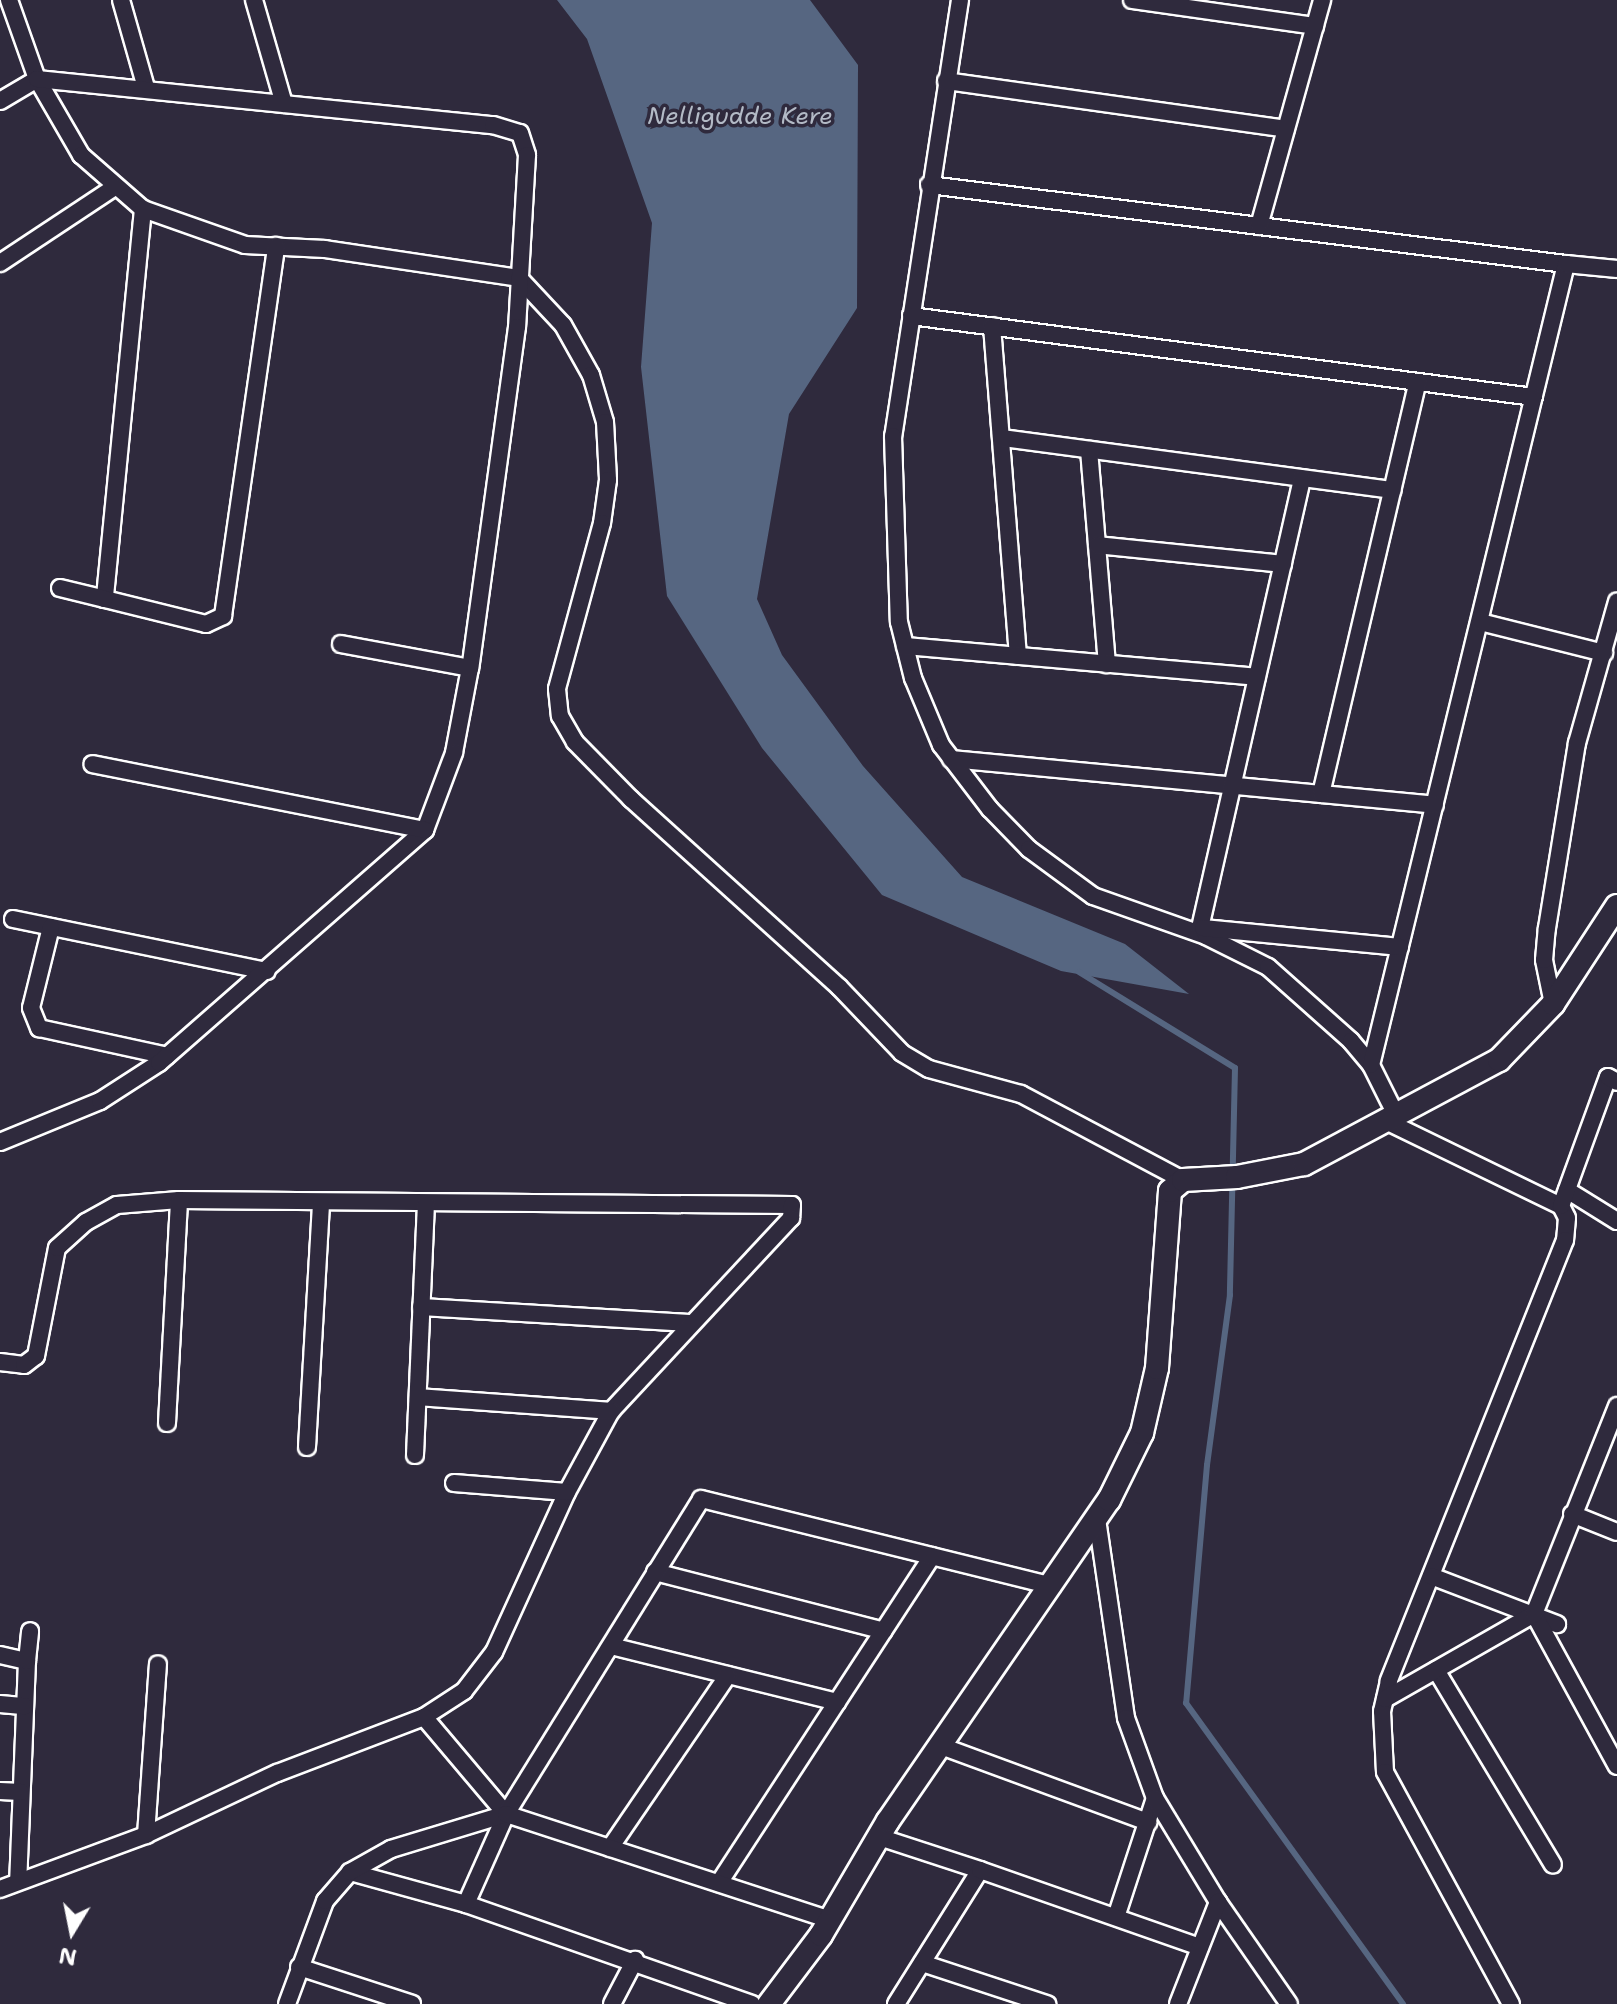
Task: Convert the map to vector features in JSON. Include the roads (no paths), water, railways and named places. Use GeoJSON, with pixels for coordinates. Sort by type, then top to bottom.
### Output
{"type":"FeatureCollection","features":[{"type":"Feature","properties":{"kind":"street"},"geometry":{"type":"LineString","coordinates":[[0,19],[6,0]]}},
{"type":"Feature","properties":{"kind":"street"},"geometry":{"type":"LineString","coordinates":[[6,0],[37,79],[81,155],[143,209],[197,233],[245,245],[451,265],[519,278],[563,325],[591,375],[605,422],[608,480],[602,523],[557,689],[560,716],[575,742],[631,799],[839,987],[902,1053],[929,1069],[1021,1094],[1183,1180],[1237,1177],[1304,1164],[1499,1060],[1553,1004],[1617,906]]}},
{"type":"Feature","properties":{"kind":"street"},"geometry":{"type":"LineString","coordinates":[[121,0],[146,88]]}},
{"type":"Feature","properties":{"kind":"street"},"geometry":{"type":"LineString","coordinates":[[254,0],[284,104]]}},
{"type":"Feature","properties":{"kind":"street"},"geometry":{"type":"LineString","coordinates":[[960,0],[929,185],[893,436],[895,564],[905,646],[926,711],[951,759],[990,809],[1059,875],[1093,896],[1206,936],[1268,967],[1371,1065],[1392,1119],[1617,1221]]}},
{"type":"Feature","properties":{"kind":"street"},"geometry":{"type":"LineString","coordinates":[[1132,0],[1232,7],[1315,26]]}},
{"type":"Feature","properties":{"kind":"street"},"geometry":{"type":"LineString","coordinates":[[1259,226],[1322,0]]}},
{"type":"Feature","properties":{"kind":"street"},"geometry":{"type":"LineString","coordinates":[[0,101],[37,79],[146,88],[493,125],[520,133],[527,155],[519,278],[470,668],[454,753],[425,830],[167,1056],[100,1101],[0,1142]]}},
{"type":"Feature","properties":{"kind":"street"},"geometry":{"type":"LineString","coordinates":[[946,81],[1286,129]]}},
{"type":"Feature","properties":{"kind":"street"},"geometry":{"type":"LineString","coordinates":[[929,185],[1617,269]]}},
{"type":"Feature","properties":{"kind":"street"},"geometry":{"type":"LineString","coordinates":[[0,263],[115,187]]}},
{"type":"Feature","properties":{"kind":"street"},"geometry":{"type":"LineString","coordinates":[[105,599],[143,209]]}},
{"type":"Feature","properties":{"kind":"street"},"geometry":{"type":"LineString","coordinates":[[60,588],[206,624],[223,616],[276,246]]}},
{"type":"Feature","properties":{"kind":"street"},"geometry":{"type":"LineString","coordinates":[[1371,1065],[1566,264]]}},
{"type":"Feature","properties":{"kind":"street"},"geometry":{"type":"LineString","coordinates":[[911,316],[1534,397]]}},
{"type":"Feature","properties":{"kind":"street"},"geometry":{"type":"LineString","coordinates":[[992,326],[1018,656]]}},
{"type":"Feature","properties":{"kind":"street"},"geometry":{"type":"LineString","coordinates":[[1321,794],[1418,382]]}},
{"type":"Feature","properties":{"kind":"street"},"geometry":{"type":"LineString","coordinates":[[1002,438],[1393,490]]}},
{"type":"Feature","properties":{"kind":"street"},"geometry":{"type":"LineString","coordinates":[[1089,450],[1107,664]]}},
{"type":"Feature","properties":{"kind":"street"},"geometry":{"type":"LineString","coordinates":[[1200,928],[1302,478]]}},
{"type":"Feature","properties":{"kind":"street"},"geometry":{"type":"LineString","coordinates":[[1097,545],[1283,564]]}},
{"type":"Feature","properties":{"kind":"street"},"geometry":{"type":"LineString","coordinates":[[1553,1004],[1544,960],[1547,928],[1577,743],[1617,602]]}},
{"type":"Feature","properties":{"kind":"street"},"geometry":{"type":"LineString","coordinates":[[1480,622],[1604,653]]}},
{"type":"Feature","properties":{"kind":"street"},"geometry":{"type":"LineString","coordinates":[[341,644],[470,668]]}},
{"type":"Feature","properties":{"kind":"street"},"geometry":{"type":"LineString","coordinates":[[905,646],[1257,677]]}},
{"type":"Feature","properties":{"kind":"street"},"geometry":{"type":"LineString","coordinates":[[951,759],[1435,805]]}},
{"type":"Feature","properties":{"kind":"street"},"geometry":{"type":"LineString","coordinates":[[92,764],[425,830]]}},
{"type":"Feature","properties":{"kind":"street"},"geometry":{"type":"LineString","coordinates":[[13,919],[267,971]]}},
{"type":"Feature","properties":{"kind":"street"},"geometry":{"type":"LineString","coordinates":[[1168,925],[1400,947]]}},
{"type":"Feature","properties":{"kind":"street"},"geometry":{"type":"LineString","coordinates":[[51,927],[31,1008],[39,1028],[167,1056]]}},
{"type":"Feature","properties":{"kind":"street"},"geometry":{"type":"LineString","coordinates":[[1511,2004],[1385,1772],[1385,1699],[1565,1240],[1567,1218],[1564,1198],[1608,1077],[1617,1082]]}},
{"type":"Feature","properties":{"kind":"street"},"geometry":{"type":"LineString","coordinates":[[769,2004],[830,1920],[879,1837],[1097,1519],[1142,1433],[1157,1368],[1165,1205],[1170,1191],[1183,1180]]}},
{"type":"Feature","properties":{"kind":"street"},"geometry":{"type":"LineString","coordinates":[[167,1423],[179,1200]]}},
{"type":"Feature","properties":{"kind":"street"},"geometry":{"type":"LineString","coordinates":[[0,1362],[24,1365],[36,1356],[57,1248],[86,1222],[117,1205],[179,1200],[792,1205],[791,1218],[611,1411],[567,1492],[494,1652],[464,1691],[424,1717],[277,1773],[146,1835],[0,1889]]}},
{"type":"Feature","properties":{"kind":"street"},"geometry":{"type":"LineString","coordinates":[[307,1447],[321,1203]]}},
{"type":"Feature","properties":{"kind":"street"},"geometry":{"type":"LineString","coordinates":[[415,1455],[426,1203]]}},
{"type":"Feature","properties":{"kind":"street"},"geometry":{"type":"LineString","coordinates":[[421,1307],[690,1323]]}},
{"type":"Feature","properties":{"kind":"street"},"geometry":{"type":"LineString","coordinates":[[418,1397],[611,1411]]}},
{"type":"Feature","properties":{"kind":"street"},"geometry":{"type":"LineString","coordinates":[[1385,1699],[1534,1614],[1617,1406]]}},
{"type":"Feature","properties":{"kind":"street"},"geometry":{"type":"LineString","coordinates":[[454,1483],[567,1492]]}},
{"type":"Feature","properties":{"kind":"street"},"geometry":{"type":"LineString","coordinates":[[466,1904],[506,1814],[701,1499],[1052,1586]]}},
{"type":"Feature","properties":{"kind":"street"},"geometry":{"type":"LineString","coordinates":[[1572,1514],[1617,1532]]}},
{"type":"Feature","properties":{"kind":"street"},"geometry":{"type":"LineString","coordinates":[[1097,1519],[1126,1718],[1155,1798],[1218,1902],[1289,2004]]}},
{"type":"Feature","properties":{"kind":"street"},"geometry":{"type":"LineString","coordinates":[[719,1883],[932,1556]]}},
{"type":"Feature","properties":{"kind":"street"},"geometry":{"type":"LineString","coordinates":[[655,1572],[884,1631]]}},
{"type":"Feature","properties":{"kind":"street"},"geometry":{"type":"LineString","coordinates":[[1431,1576],[1557,1624]]}},
{"type":"Feature","properties":{"kind":"street"},"geometry":{"type":"LineString","coordinates":[[1534,1614],[1617,1766]]}},
{"type":"Feature","properties":{"kind":"street"},"geometry":{"type":"LineString","coordinates":[[18,1881],[30,1631]]}},
{"type":"Feature","properties":{"kind":"street"},"geometry":{"type":"LineString","coordinates":[[611,1646],[837,1702]]}},
{"type":"Feature","properties":{"kind":"street"},"geometry":{"type":"LineString","coordinates":[[0,1655],[27,1661]]}},
{"type":"Feature","properties":{"kind":"street"},"geometry":{"type":"LineString","coordinates":[[146,1835],[158,1664]]}},
{"type":"Feature","properties":{"kind":"street"},"geometry":{"type":"LineString","coordinates":[[1436,1670],[1553,1865]]}},
{"type":"Feature","properties":{"kind":"street"},"geometry":{"type":"LineString","coordinates":[[610,1848],[728,1675]]}},
{"type":"Feature","properties":{"kind":"street"},"geometry":{"type":"LineString","coordinates":[[0,1704],[25,1706]]}},
{"type":"Feature","properties":{"kind":"street"},"geometry":{"type":"LineString","coordinates":[[424,1717],[506,1814],[830,1920]]}},
{"type":"Feature","properties":{"kind":"street"},"geometry":{"type":"LineString","coordinates":[[941,1746],[1148,1822]]}},
{"type":"Feature","properties":{"kind":"street"},"geometry":{"type":"LineString","coordinates":[[0,1791],[21,1792]]}},
{"type":"Feature","properties":{"kind":"street"},"geometry":{"type":"LineString","coordinates":[[1116,1917],[1155,1798]]}},
{"type":"Feature","properties":{"kind":"street"},"geometry":{"type":"LineString","coordinates":[[287,2004],[325,1901],[350,1872],[391,1849],[506,1814]]}},
{"type":"Feature","properties":{"kind":"street"},"geometry":{"type":"LineString","coordinates":[[879,1837],[1200,1947]]}},
{"type":"Feature","properties":{"kind":"street"},"geometry":{"type":"LineString","coordinates":[[896,2004],[980,1870]]}},
{"type":"Feature","properties":{"kind":"street"},"geometry":{"type":"LineString","coordinates":[[350,1872],[466,1904],[635,1960],[752,2004]]}},
{"type":"Feature","properties":{"kind":"street"},"geometry":{"type":"LineString","coordinates":[[1178,2004],[1218,1902]]}},
{"type":"Feature","properties":{"kind":"street"},"geometry":{"type":"LineString","coordinates":[[612,2004],[635,1960]]}},
{"type":"Feature","properties":{"kind":"street"},"geometry":{"type":"LineString","coordinates":[[922,1963],[1047,2004]]}},
{"type":"Feature","properties":{"kind":"street"},"geometry":{"type":"LineString","coordinates":[[299,1967],[404,2003]]}},
{"type":"Feature","properties":{"kind":"water","name":"Nelligudde Kere"},"geometry":{"type":"Polygon","coordinates":[[[557,0],[810,0],[858,65],[857,308],[789,414],[757,599],[782,655],[863,766],[962,877],[1125,944],[1189,994],[1061,971],[882,895],[762,748],[667,596],[641,367],[652,223],[587,39],[557,0]]]}},
{"type":"Feature","properties":{"kind":"waterway"},"geometry":{"type":"LineString","coordinates":[[1079,972],[1235,1068],[1230,1295],[1207,1465],[1186,1703],[1403,2004]]}}]}
